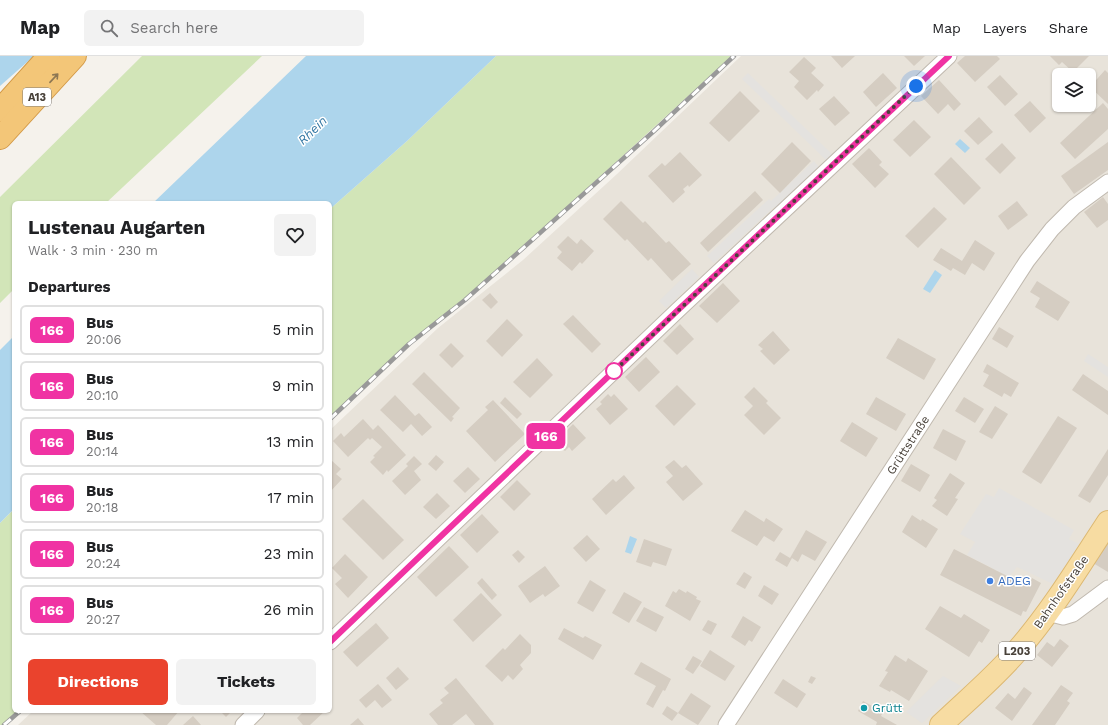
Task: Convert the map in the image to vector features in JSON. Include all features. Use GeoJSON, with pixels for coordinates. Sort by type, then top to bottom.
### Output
{"type":"FeatureCollection","features":[{"type":"Feature","properties":{"kind":"highway","name":"A13"},"geometry":{"type":"LineString","coordinates":[[0,110],[49,56]]}},
{"type":"Feature","properties":{"kind":"highway","name":"A13"},"geometry":{"type":"LineString","coordinates":[[0,138],[75,56]]}},
{"type":"Feature","properties":{"kind":"main road","name":"Bahnhofstraße"},"geometry":{"type":"LineString","coordinates":[[941,725],[996,674],[1017,652],[1047,613],[1108,522]]}},
{"type":"Feature","properties":{"kind":"street"},"geometry":{"type":"LineString","coordinates":[[332,640],[678,310],[949,56]]}},
{"type":"Feature","properties":{"kind":"street","name":"Grüttstraße"},"geometry":{"type":"LineString","coordinates":[[726,725],[1027,261],[1052,228],[1074,207],[1108,182]]}},
{"type":"Feature","properties":{"kind":"street"},"geometry":{"type":"LineString","coordinates":[[1047,613],[1063,617],[1073,614],[1108,588]]}},
{"type":"Feature","properties":{"kind":"street"},"geometry":{"type":"LineString","coordinates":[[243,725],[255,713]]}},
{"type":"Feature","properties":{"kind":"shaded area"},"geometry":{"type":"Polygon","coordinates":[[[741,56],[1108,56],[1108,725],[18,725],[31,713],[332,713],[332,428],[438,328],[523,260],[617,174],[741,56]]]}},
{"type":"Feature","properties":{"kind":"shaded area"},"geometry":{"type":"Polygon","coordinates":[[[748,73],[832,154],[826,160],[742,79],[748,73]]]}},
{"type":"Feature","properties":{"kind":"shaded area"},"geometry":{"type":"Polygon","coordinates":[[[814,161],[819,167],[714,263],[707,256],[769,199],[771,201],[814,161]]]}},
{"type":"Feature","properties":{"kind":"shaded area"},"geometry":{"type":"Polygon","coordinates":[[[692,269],[699,277],[666,308],[659,301],[692,269]]]}},
{"type":"Feature","properties":{"kind":"shaded area"},"geometry":{"type":"Polygon","coordinates":[[[1088,354],[1108,367],[1108,377],[1084,361],[1088,354]]]}},
{"type":"Feature","properties":{"kind":"shaded area"},"geometry":{"type":"Polygon","coordinates":[[[999,488],[1074,530],[1069,539],[1079,544],[1053,584],[1017,567],[1009,577],[967,555],[975,542],[960,534],[986,494],[994,497],[999,488]]]}},
{"type":"Feature","properties":{"kind":"shaded area"},"geometry":{"type":"Polygon","coordinates":[[[943,676],[961,686],[922,723],[906,712],[943,676]]]}},
{"type":"Feature","properties":{"kind":"green space"},"geometry":{"type":"Polygon","coordinates":[[[142,56],[262,56],[108,201],[12,201],[12,291],[0,303],[0,197],[142,56]]]}},
{"type":"Feature","properties":{"kind":"green space"},"geometry":{"type":"Polygon","coordinates":[[[496,56],[732,56],[465,300],[409,344],[332,416],[332,207],[407,141],[496,56]]]}},
{"type":"Feature","properties":{"kind":"green space"},"geometry":{"type":"Polygon","coordinates":[[[12,511],[12,713],[17,713],[4,725],[0,725],[0,523],[12,511]]]}},
{"type":"Feature","properties":{"kind":"water"},"geometry":{"type":"Polygon","coordinates":[[[0,56],[34,56],[0,86],[0,56]]]}},
{"type":"Feature","properties":{"kind":"water","name":"Rhein"},"geometry":{"type":"Polygon","coordinates":[[[306,56],[496,56],[407,141],[332,207],[332,201],[155,201],[306,56]]]}},
{"type":"Feature","properties":{"kind":"water"},"geometry":{"type":"Polygon","coordinates":[[[960,139],[970,148],[965,153],[955,144],[960,139]]]}},
{"type":"Feature","properties":{"kind":"water"},"geometry":{"type":"Polygon","coordinates":[[[935,270],[942,275],[930,293],[923,289],[935,270]]]}},
{"type":"Feature","properties":{"kind":"water"},"geometry":{"type":"Polygon","coordinates":[[[12,338],[12,511],[0,523],[0,350],[12,338]]]}},
{"type":"Feature","properties":{"kind":"water"},"geometry":{"type":"Polygon","coordinates":[[[630,536],[637,539],[631,554],[625,552],[630,536]]]}},
{"type":"Feature","properties":{"kind":"building"},"geometry":{"type":"Polygon","coordinates":[[[831,56],[855,56],[842,68],[831,56]]]}},
{"type":"Feature","properties":{"kind":"building"},"geometry":{"type":"Polygon","coordinates":[[[904,56],[925,56],[914,66],[904,56]]]}},
{"type":"Feature","properties":{"kind":"building"},"geometry":{"type":"Polygon","coordinates":[[[965,56],[997,56],[1000,59],[975,82],[957,63],[965,56]]]}},
{"type":"Feature","properties":{"kind":"building"},"geometry":{"type":"Polygon","coordinates":[[[1050,56],[1089,56],[1077,68],[1069,68],[1062,62],[1059,65],[1050,56]]]}},
{"type":"Feature","properties":{"kind":"building"},"geometry":{"type":"Polygon","coordinates":[[[804,57],[816,68],[811,73],[824,85],[818,92],[817,90],[807,100],[794,87],[799,81],[789,72],[804,57]]]}},
{"type":"Feature","properties":{"kind":"building"},"geometry":{"type":"Polygon","coordinates":[[[1105,70],[1108,73],[1108,104],[1096,93],[1096,80],[1105,70]]]}},
{"type":"Feature","properties":{"kind":"building"},"geometry":{"type":"Polygon","coordinates":[[[883,73],[897,88],[876,107],[863,92],[883,73]]]}},
{"type":"Feature","properties":{"kind":"building"},"geometry":{"type":"Polygon","coordinates":[[[1000,75],[1018,94],[1005,106],[987,87],[1000,75]]]}},
{"type":"Feature","properties":{"kind":"building"},"geometry":{"type":"Polygon","coordinates":[[[939,80],[961,104],[954,111],[948,104],[938,114],[921,96],[939,80]]]}},
{"type":"Feature","properties":{"kind":"building"},"geometry":{"type":"Polygon","coordinates":[[[740,91],[760,111],[729,142],[709,123],[740,91]]]}},
{"type":"Feature","properties":{"kind":"building"},"geometry":{"type":"Polygon","coordinates":[[[834,96],[850,113],[835,126],[819,109],[834,96]]]}},
{"type":"Feature","properties":{"kind":"building"},"geometry":{"type":"Polygon","coordinates":[[[1030,101],[1046,118],[1030,133],[1014,115],[1030,101]]]}},
{"type":"Feature","properties":{"kind":"building"},"geometry":{"type":"Polygon","coordinates":[[[1103,103],[1108,109],[1108,129],[1075,159],[1060,143],[1093,112],[1096,112],[1096,110],[1103,103]]]}},
{"type":"Feature","properties":{"kind":"building"},"geometry":{"type":"Polygon","coordinates":[[[979,117],[993,132],[978,145],[964,131],[979,117]]]}},
{"type":"Feature","properties":{"kind":"building"},"geometry":{"type":"Polygon","coordinates":[[[914,120],[931,137],[910,157],[893,140],[914,120]]]}},
{"type":"Feature","properties":{"kind":"building"},"geometry":{"type":"Polygon","coordinates":[[[792,142],[811,161],[780,193],[761,174],[792,142]]]}},
{"type":"Feature","properties":{"kind":"building"},"geometry":{"type":"Polygon","coordinates":[[[1108,142],[1108,170],[1074,194],[1061,176],[1108,142]]]}},
{"type":"Feature","properties":{"kind":"building"},"geometry":{"type":"Polygon","coordinates":[[[1002,143],[1016,158],[1000,174],[985,159],[1002,143]]]}},
{"type":"Feature","properties":{"kind":"building"},"geometry":{"type":"Polygon","coordinates":[[[869,148],[882,162],[879,165],[889,174],[875,188],[852,164],[869,148]]]}},
{"type":"Feature","properties":{"kind":"building"},"geometry":{"type":"Polygon","coordinates":[[[680,152],[702,175],[689,187],[688,185],[683,189],[685,192],[673,203],[648,176],[662,163],[665,166],[680,152]]]}},
{"type":"Feature","properties":{"kind":"building"},"geometry":{"type":"Polygon","coordinates":[[[951,157],[981,188],[964,205],[934,174],[951,157]]]}},
{"type":"Feature","properties":{"kind":"building"},"geometry":{"type":"Polygon","coordinates":[[[755,191],[763,200],[708,252],[700,243],[755,191]]]}},
{"type":"Feature","properties":{"kind":"building"},"geometry":{"type":"Polygon","coordinates":[[[1103,197],[1108,204],[1108,220],[1097,228],[1084,212],[1103,197]]]}},
{"type":"Feature","properties":{"kind":"building"},"geometry":{"type":"Polygon","coordinates":[[[621,201],[643,223],[645,221],[666,243],[669,241],[691,264],[672,281],[651,258],[648,261],[627,239],[625,241],[603,219],[621,201]]]}},
{"type":"Feature","properties":{"kind":"building"},"geometry":{"type":"Polygon","coordinates":[[[1017,201],[1028,215],[1008,230],[998,216],[1017,201]]]}},
{"type":"Feature","properties":{"kind":"building"},"geometry":{"type":"Polygon","coordinates":[[[934,207],[947,219],[918,248],[905,236],[934,207]]]}},
{"type":"Feature","properties":{"kind":"building"},"geometry":{"type":"Polygon","coordinates":[[[568,236],[577,244],[581,239],[594,251],[582,264],[580,262],[572,271],[557,258],[562,252],[557,247],[568,236]]]}},
{"type":"Feature","properties":{"kind":"building"},"geometry":{"type":"Polygon","coordinates":[[[975,240],[995,253],[984,271],[972,263],[965,275],[953,268],[951,271],[933,260],[941,248],[962,261],[975,240]]]}},
{"type":"Feature","properties":{"kind":"building"},"geometry":{"type":"Polygon","coordinates":[[[1037,281],[1070,302],[1058,321],[1035,307],[1040,298],[1030,292],[1037,281]]]}},
{"type":"Feature","properties":{"kind":"building"},"geometry":{"type":"Polygon","coordinates":[[[723,283],[740,301],[717,323],[699,306],[723,283]]]}},
{"type":"Feature","properties":{"kind":"building"},"geometry":{"type":"Polygon","coordinates":[[[490,293],[498,302],[491,309],[482,300],[490,293]]]}},
{"type":"Feature","properties":{"kind":"building"},"geometry":{"type":"Polygon","coordinates":[[[573,315],[601,344],[592,353],[563,324],[573,315]]]}},
{"type":"Feature","properties":{"kind":"building"},"geometry":{"type":"Polygon","coordinates":[[[507,319],[523,335],[502,357],[486,341],[507,319]]]}},
{"type":"Feature","properties":{"kind":"building"},"geometry":{"type":"Polygon","coordinates":[[[680,324],[694,339],[677,355],[663,341],[680,324]]]}},
{"type":"Feature","properties":{"kind":"building"},"geometry":{"type":"Polygon","coordinates":[[[999,327],[1014,336],[1007,348],[992,339],[999,327]]]}},
{"type":"Feature","properties":{"kind":"building"},"geometry":{"type":"Polygon","coordinates":[[[773,331],[790,350],[774,365],[760,351],[763,349],[758,345],[773,331]]]}},
{"type":"Feature","properties":{"kind":"building"},"geometry":{"type":"Polygon","coordinates":[[[898,338],[936,359],[924,380],[886,358],[898,338]]]}},
{"type":"Feature","properties":{"kind":"building"},"geometry":{"type":"Polygon","coordinates":[[[451,343],[464,356],[452,368],[439,355],[451,343]]]}},
{"type":"Feature","properties":{"kind":"building"},"geometry":{"type":"Polygon","coordinates":[[[646,357],[660,372],[639,392],[625,377],[646,357]]]}},
{"type":"Feature","properties":{"kind":"building"},"geometry":{"type":"Polygon","coordinates":[[[537,358],[553,375],[530,398],[513,382],[537,358]]]}},
{"type":"Feature","properties":{"kind":"building"},"geometry":{"type":"Polygon","coordinates":[[[987,364],[1019,383],[1011,397],[1004,393],[1002,397],[983,386],[989,375],[983,372],[987,364]]]}},
{"type":"Feature","properties":{"kind":"building"},"geometry":{"type":"Polygon","coordinates":[[[424,372],[460,408],[452,417],[454,418],[451,422],[412,384],[424,372]]]}},
{"type":"Feature","properties":{"kind":"building"},"geometry":{"type":"Polygon","coordinates":[[[1083,374],[1108,391],[1108,415],[1072,390],[1083,374]]]}},
{"type":"Feature","properties":{"kind":"building"},"geometry":{"type":"Polygon","coordinates":[[[677,385],[696,404],[674,426],[655,406],[677,385]]]}},
{"type":"Feature","properties":{"kind":"building"},"geometry":{"type":"Polygon","coordinates":[[[754,387],[768,401],[766,403],[781,418],[764,435],[744,415],[753,406],[744,397],[754,387]]]}},
{"type":"Feature","properties":{"kind":"building"},"geometry":{"type":"Polygon","coordinates":[[[608,394],[611,397],[614,394],[628,409],[610,425],[596,409],[602,404],[600,402],[608,394]]]}},
{"type":"Feature","properties":{"kind":"building"},"geometry":{"type":"Polygon","coordinates":[[[395,395],[415,416],[419,413],[432,427],[422,436],[411,424],[403,432],[380,410],[395,395]]]}},
{"type":"Feature","properties":{"kind":"building"},"geometry":{"type":"Polygon","coordinates":[[[505,397],[522,414],[517,419],[500,403],[505,397]]]}},
{"type":"Feature","properties":{"kind":"building"},"geometry":{"type":"Polygon","coordinates":[[[876,397],[906,414],[896,431],[866,414],[876,397]]]}},
{"type":"Feature","properties":{"kind":"building"},"geometry":{"type":"Polygon","coordinates":[[[964,397],[984,409],[975,423],[955,411],[964,397]]]}},
{"type":"Feature","properties":{"kind":"building"},"geometry":{"type":"Polygon","coordinates":[[[493,400],[525,434],[495,462],[466,431],[488,410],[485,407],[493,400]]]}},
{"type":"Feature","properties":{"kind":"building"},"geometry":{"type":"Polygon","coordinates":[[[995,406],[1008,414],[992,439],[979,432],[995,406]]]}},
{"type":"Feature","properties":{"kind":"building"},"geometry":{"type":"Polygon","coordinates":[[[1058,416],[1077,428],[1041,484],[1022,472],[1058,416]]]}},
{"type":"Feature","properties":{"kind":"building"},"geometry":{"type":"Polygon","coordinates":[[[363,419],[373,430],[378,425],[406,455],[383,475],[370,462],[375,457],[373,456],[382,447],[372,438],[370,440],[368,438],[348,457],[333,441],[341,433],[344,437],[363,419]]]}},
{"type":"Feature","properties":{"kind":"building"},"geometry":{"type":"Polygon","coordinates":[[[852,422],[878,438],[866,457],[840,441],[852,422]]]}},
{"type":"Feature","properties":{"kind":"building"},"geometry":{"type":"Polygon","coordinates":[[[573,424],[586,438],[572,451],[569,447],[565,451],[556,443],[573,424]]]}},
{"type":"Feature","properties":{"kind":"building"},"geometry":{"type":"Polygon","coordinates":[[[943,429],[966,441],[956,461],[933,448],[943,429]]]}},
{"type":"Feature","properties":{"kind":"building"},"geometry":{"type":"Polygon","coordinates":[[[1108,449],[1108,475],[1090,503],[1078,496],[1108,449]]]}},
{"type":"Feature","properties":{"kind":"building"},"geometry":{"type":"Polygon","coordinates":[[[436,455],[444,462],[436,471],[428,464],[436,455]]]}},
{"type":"Feature","properties":{"kind":"building"},"geometry":{"type":"Polygon","coordinates":[[[414,456],[422,464],[414,471],[421,480],[405,495],[392,481],[408,466],[406,464],[414,456]]]}},
{"type":"Feature","properties":{"kind":"building"},"geometry":{"type":"Polygon","coordinates":[[[674,460],[682,468],[686,465],[703,484],[683,501],[666,482],[673,476],[665,467],[674,460]]]}},
{"type":"Feature","properties":{"kind":"building"},"geometry":{"type":"Polygon","coordinates":[[[332,461],[341,469],[336,474],[342,479],[332,490],[332,461]]]}},
{"type":"Feature","properties":{"kind":"building"},"geometry":{"type":"Polygon","coordinates":[[[911,464],[930,475],[920,492],[901,481],[911,464]]]}},
{"type":"Feature","properties":{"kind":"building"},"geometry":{"type":"Polygon","coordinates":[[[468,467],[480,479],[465,493],[453,481],[468,467]]]}},
{"type":"Feature","properties":{"kind":"building"},"geometry":{"type":"Polygon","coordinates":[[[950,473],[965,483],[955,498],[958,499],[947,516],[932,506],[937,500],[934,498],[950,473]]]}},
{"type":"Feature","properties":{"kind":"building"},"geometry":{"type":"Polygon","coordinates":[[[624,475],[635,488],[606,515],[592,499],[613,479],[616,482],[624,475]]]}},
{"type":"Feature","properties":{"kind":"building"},"geometry":{"type":"Polygon","coordinates":[[[517,480],[531,494],[514,511],[500,497],[517,480]]]}},
{"type":"Feature","properties":{"kind":"building"},"geometry":{"type":"Polygon","coordinates":[[[437,493],[450,506],[436,519],[423,507],[437,493]]]}},
{"type":"Feature","properties":{"kind":"building"},"geometry":{"type":"Polygon","coordinates":[[[363,499],[404,540],[383,560],[342,519],[363,499]]]}},
{"type":"Feature","properties":{"kind":"building"},"geometry":{"type":"Polygon","coordinates":[[[745,510],[764,522],[766,518],[783,529],[774,542],[764,536],[757,546],[731,531],[745,510]]]}},
{"type":"Feature","properties":{"kind":"building"},"geometry":{"type":"Polygon","coordinates":[[[482,514],[499,532],[477,553],[460,535],[482,514]]]}},
{"type":"Feature","properties":{"kind":"building"},"geometry":{"type":"Polygon","coordinates":[[[912,515],[921,521],[922,519],[938,529],[926,548],[902,532],[912,515]]]}},
{"type":"Feature","properties":{"kind":"building"},"geometry":{"type":"Polygon","coordinates":[[[806,530],[827,542],[815,561],[802,554],[798,562],[792,558],[787,567],[775,560],[780,552],[790,558],[806,530]]]}},
{"type":"Feature","properties":{"kind":"building"},"geometry":{"type":"Polygon","coordinates":[[[587,535],[600,549],[586,562],[573,548],[587,535]]]}},
{"type":"Feature","properties":{"kind":"building"},"geometry":{"type":"Polygon","coordinates":[[[1108,538],[1108,572],[1093,563],[1108,538]]]}},
{"type":"Feature","properties":{"kind":"building"},"geometry":{"type":"Polygon","coordinates":[[[644,539],[672,549],[666,566],[653,562],[651,567],[636,562],[644,539]]]}},
{"type":"Feature","properties":{"kind":"building"},"geometry":{"type":"Polygon","coordinates":[[[449,546],[469,567],[436,597],[417,577],[449,546]]]}},
{"type":"Feature","properties":{"kind":"building","name":"ADEG"},"geometry":{"type":"Polygon","coordinates":[[[954,549],[1013,579],[1015,576],[1030,583],[1032,578],[1041,583],[1026,612],[1023,611],[1021,616],[940,575],[954,549]]]}},
{"type":"Feature","properties":{"kind":"building"},"geometry":{"type":"Polygon","coordinates":[[[518,550],[525,557],[519,563],[512,555],[518,550]]]}},
{"type":"Feature","properties":{"kind":"building"},"geometry":{"type":"Polygon","coordinates":[[[345,554],[368,577],[348,598],[335,584],[342,578],[332,568],[345,554]]]}},
{"type":"Feature","properties":{"kind":"building"},"geometry":{"type":"Polygon","coordinates":[[[545,566],[560,586],[545,597],[543,594],[530,603],[518,586],[545,566]]]}},
{"type":"Feature","properties":{"kind":"building"},"geometry":{"type":"Polygon","coordinates":[[[744,572],[752,577],[745,589],[736,584],[744,572]]]}},
{"type":"Feature","properties":{"kind":"building"},"geometry":{"type":"Polygon","coordinates":[[[482,578],[497,595],[492,600],[477,583],[482,578]]]}},
{"type":"Feature","properties":{"kind":"building"},"geometry":{"type":"Polygon","coordinates":[[[590,580],[606,590],[593,612],[577,603],[590,580]]]}},
{"type":"Feature","properties":{"kind":"building"},"geometry":{"type":"Polygon","coordinates":[[[764,585],[779,594],[772,605],[758,596],[764,585]]]}},
{"type":"Feature","properties":{"kind":"building"},"geometry":{"type":"Polygon","coordinates":[[[679,589],[686,593],[687,591],[697,597],[696,599],[701,601],[690,621],[665,606],[673,591],[676,593],[679,589]]]}},
{"type":"Feature","properties":{"kind":"building"},"geometry":{"type":"Polygon","coordinates":[[[624,592],[642,602],[629,623],[612,613],[624,592]]]}},
{"type":"Feature","properties":{"kind":"building"},"geometry":{"type":"Polygon","coordinates":[[[481,593],[502,615],[473,642],[453,620],[481,593]]]}},
{"type":"Feature","properties":{"kind":"building"},"geometry":{"type":"Polygon","coordinates":[[[940,606],[961,618],[964,614],[990,630],[982,643],[979,641],[969,657],[925,629],[940,606]]]}},
{"type":"Feature","properties":{"kind":"building"},"geometry":{"type":"Polygon","coordinates":[[[644,607],[664,617],[656,632],[636,621],[644,607]]]}},
{"type":"Feature","properties":{"kind":"building"},"geometry":{"type":"Polygon","coordinates":[[[743,616],[761,627],[752,642],[749,640],[745,646],[731,637],[743,616]]]}},
{"type":"Feature","properties":{"kind":"building"},"geometry":{"type":"Polygon","coordinates":[[[708,620],[717,624],[711,635],[702,630],[708,620]]]}},
{"type":"Feature","properties":{"kind":"building"},"geometry":{"type":"Polygon","coordinates":[[[376,623],[389,638],[357,667],[343,652],[376,623]]]}},
{"type":"Feature","properties":{"kind":"building"},"geometry":{"type":"Polygon","coordinates":[[[564,628],[583,638],[585,636],[602,645],[593,660],[558,639],[564,628]]]}},
{"type":"Feature","properties":{"kind":"building"},"geometry":{"type":"Polygon","coordinates":[[[520,634],[531,645],[531,653],[520,665],[523,669],[513,680],[508,675],[502,682],[485,666],[503,648],[505,650],[520,634]]]}},
{"type":"Feature","properties":{"kind":"building"},"geometry":{"type":"Polygon","coordinates":[[[1060,639],[1069,646],[1052,667],[1037,655],[1047,642],[1054,647],[1060,639]]]}},
{"type":"Feature","properties":{"kind":"building"},"geometry":{"type":"Polygon","coordinates":[[[710,650],[735,666],[725,681],[700,666],[710,650]]]}},
{"type":"Feature","properties":{"kind":"building"},"geometry":{"type":"Polygon","coordinates":[[[895,655],[906,662],[908,658],[928,671],[909,701],[891,690],[890,692],[879,686],[888,672],[885,671],[895,655]]]}},
{"type":"Feature","properties":{"kind":"building"},"geometry":{"type":"Polygon","coordinates":[[[693,656],[702,661],[693,674],[685,669],[693,656]]]}},
{"type":"Feature","properties":{"kind":"building"},"geometry":{"type":"Polygon","coordinates":[[[641,662],[671,679],[665,691],[663,690],[653,708],[646,704],[656,686],[634,674],[641,662]]]}},
{"type":"Feature","properties":{"kind":"building"},"geometry":{"type":"Polygon","coordinates":[[[398,667],[409,679],[396,690],[386,678],[398,667]]]}},
{"type":"Feature","properties":{"kind":"building"},"geometry":{"type":"Polygon","coordinates":[[[811,676],[816,678],[812,684],[808,682],[811,676]]]}},
{"type":"Feature","properties":{"kind":"building"},"geometry":{"type":"Polygon","coordinates":[[[456,678],[494,724],[493,725],[475,725],[466,714],[452,725],[438,725],[429,714],[443,703],[440,700],[449,693],[444,688],[456,678]]]}},
{"type":"Feature","properties":{"kind":"building"},"geometry":{"type":"Polygon","coordinates":[[[783,679],[806,694],[797,708],[774,693],[783,679]]]}},
{"type":"Feature","properties":{"kind":"building"},"geometry":{"type":"Polygon","coordinates":[[[378,684],[392,700],[382,708],[375,700],[366,708],[359,700],[378,684]]]}},
{"type":"Feature","properties":{"kind":"building"},"geometry":{"type":"Polygon","coordinates":[[[1061,685],[1073,693],[1067,701],[1070,703],[1055,725],[1032,725],[1061,685]]]}},
{"type":"Feature","properties":{"kind":"building"},"geometry":{"type":"Polygon","coordinates":[[[1024,687],[1032,693],[1012,721],[995,708],[1008,693],[1015,699],[1024,687]]]}},
{"type":"Feature","properties":{"kind":"building"},"geometry":{"type":"Polygon","coordinates":[[[691,693],[711,706],[698,725],[678,713],[691,693]]]}},
{"type":"Feature","properties":{"kind":"building"},"geometry":{"type":"Polygon","coordinates":[[[863,701],[883,712],[881,716],[897,725],[876,725],[877,722],[858,711],[863,701]]]}},
{"type":"Feature","properties":{"kind":"building"},"geometry":{"type":"Polygon","coordinates":[[[667,706],[678,713],[672,721],[662,714],[667,706]]]}},
{"type":"Feature","properties":{"kind":"building"},"geometry":{"type":"Polygon","coordinates":[[[142,713],[177,713],[167,725],[156,725],[142,713]]]}},
{"type":"Feature","properties":{"kind":"building"},"geometry":{"type":"Polygon","coordinates":[[[222,713],[230,713],[226,717],[222,713]]]}},
{"type":"Feature","properties":{"kind":"building"},"geometry":{"type":"Polygon","coordinates":[[[302,713],[323,713],[310,725],[303,725],[297,718],[302,713]]]}},
{"type":"Feature","properties":{"kind":"building"},"geometry":{"type":"Polygon","coordinates":[[[193,716],[201,725],[183,725],[193,716]]]}},
{"type":"Feature","properties":{"kind":"building"},"geometry":{"type":"Polygon","coordinates":[[[358,718],[364,725],[350,725],[358,718]]]}},
{"type":"Feature","properties":{"kind":"railway"},"geometry":{"type":"LineString","coordinates":[[332,417],[409,344],[465,300],[654,131],[734,56]]}},
{"type":"Feature","properties":{"kind":"railway"},"geometry":{"type":"LineString","coordinates":[[4,725],[18,713]]}},
{"type":"Feature","properties":{"kind":"bus line","name":"166"},"geometry":{"type":"LineString","coordinates":[[332,640],[678,310],[949,56]]}},
{"type":"Feature","properties":{"kind":"place","name":"ADEG"},"geometry":{"type":"Point","coordinates":[990,581]}},
{"type":"Feature","properties":{"kind":"place","name":"Grütt"},"geometry":{"type":"Point","coordinates":[864,708]}},
{"type":"Feature","properties":{"kind":"route"},"geometry":{"type":"LineString","coordinates":[[614,371],[610,375],[916,86]]}}]}
